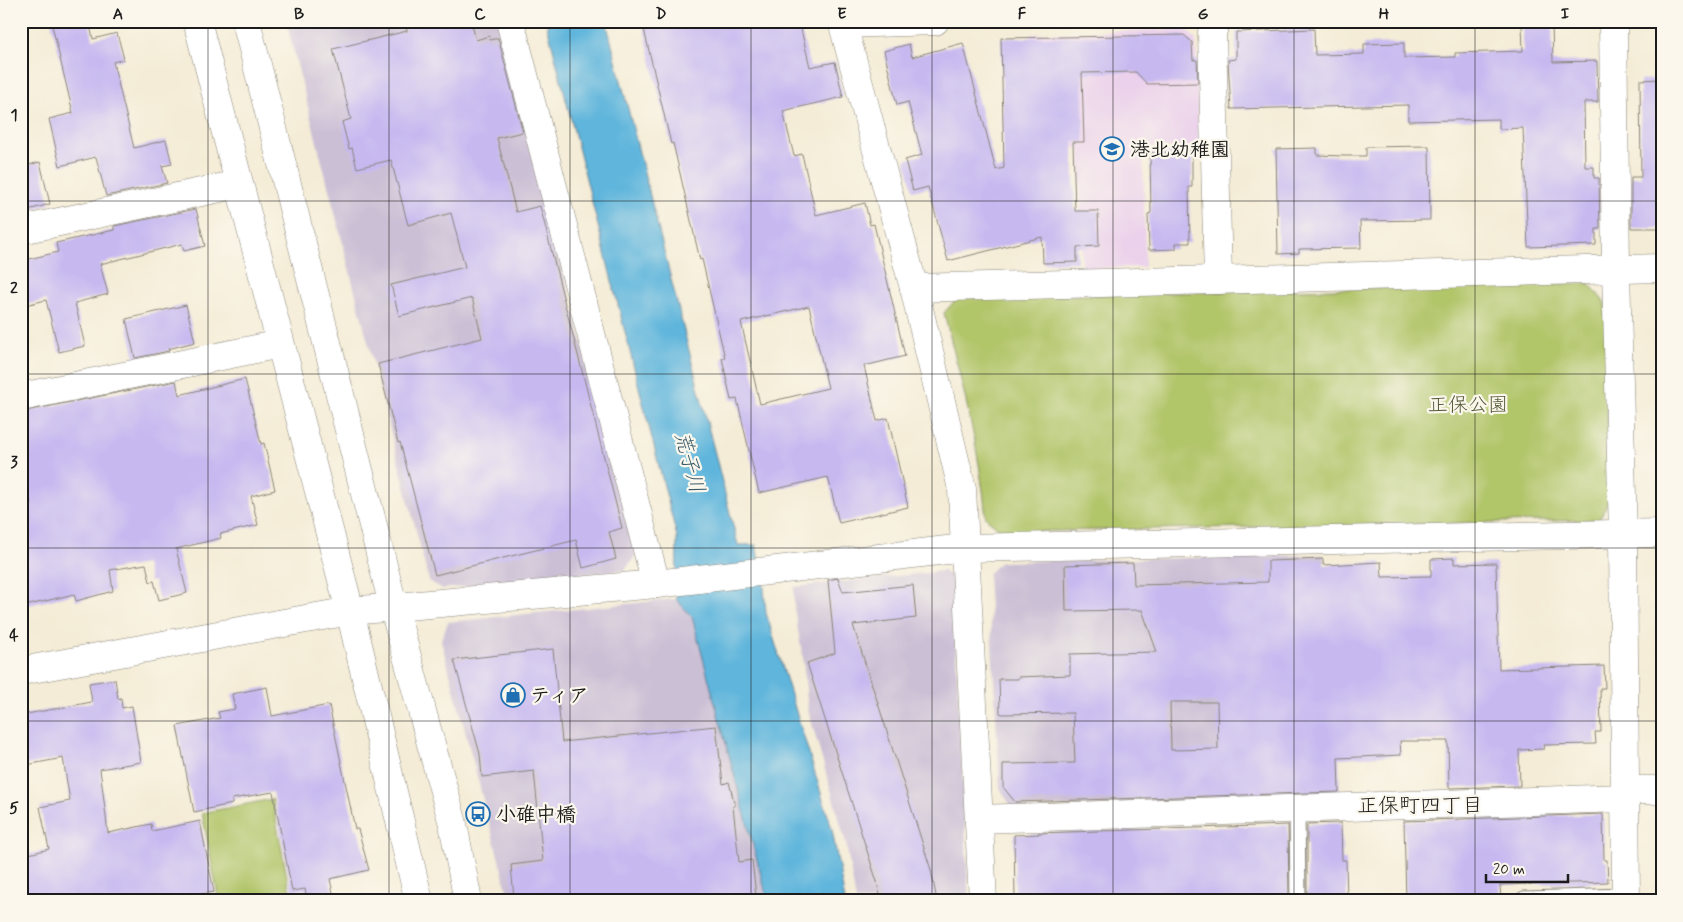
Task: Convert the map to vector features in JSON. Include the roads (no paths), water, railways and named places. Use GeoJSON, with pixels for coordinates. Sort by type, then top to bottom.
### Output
{"type":"FeatureCollection","features":[{"type":"Feature","properties":{"kind":"street"},"geometry":{"type":"LineString","coordinates":[[197,21],[350,612],[419,901]]}},
{"type":"Feature","properties":{"kind":"street"},"geometry":{"type":"LineString","coordinates":[[246,21],[394,609],[453,824],[468,901]]}},
{"type":"Feature","properties":{"kind":"street"},"geometry":{"type":"LineString","coordinates":[[510,21],[666,583]]}},
{"type":"Feature","properties":{"kind":"street"},"geometry":{"type":"LineString","coordinates":[[935,21],[843,23],[914,288],[962,489],[983,901]]}},
{"type":"Feature","properties":{"kind":"street"},"geometry":{"type":"LineString","coordinates":[[1217,21],[1212,32],[1218,280]]}},
{"type":"Feature","properties":{"kind":"street"},"geometry":{"type":"LineString","coordinates":[[1613,21],[1616,270],[1623,534],[1626,898]]}},
{"type":"Feature","properties":{"kind":"street"},"geometry":{"type":"LineString","coordinates":[[21,230],[239,184]]}},
{"type":"Feature","properties":{"kind":"street"},"geometry":{"type":"LineString","coordinates":[[914,288],[1662,268]]}},
{"type":"Feature","properties":{"kind":"street"},"geometry":{"type":"LineString","coordinates":[[21,397],[280,344]]}},
{"type":"Feature","properties":{"kind":"street"},"geometry":{"type":"LineString","coordinates":[[21,671],[350,612],[666,583],[964,548],[1662,533]]}},
{"type":"Feature","properties":{"kind":"street"},"geometry":{"type":"LineString","coordinates":[[979,819],[1297,809],[1625,794],[1662,790]]}},
{"type":"Feature","properties":{"kind":"lane"},"geometry":{"type":"LineString","coordinates":[[1297,809],[1298,901]]}},
{"type":"Feature","properties":{"kind":"lane"},"geometry":{"type":"LineString","coordinates":[[1524,901],[1524,899],[1626,898]]}},
{"type":"Feature","properties":{"kind":"water","name":"荒子川"},"geometry":{"type":"Polygon","coordinates":[[[546,21],[606,21],[738,545],[756,545],[764,588],[766,613],[832,829],[845,901],[768,901],[692,617],[676,599],[677,537],[546,21]]]}},
{"type":"Feature","properties":{"kind":"place","name":"港北幼稚園"},"geometry":{"type":"Point","coordinates":[1112,149]}},
{"type":"Feature","properties":{"kind":"place","name":"ティア"},"geometry":{"type":"Point","coordinates":[513,695]}},
{"type":"Feature","properties":{"kind":"place","name":"小碓中橋"},"geometry":{"type":"Point","coordinates":[478,814]}},
{"type":"Feature","properties":{"kind":"district","name":"正保町四丁目"},"geometry":{"type":"Point","coordinates":[1420,805]}},
{"type":"Feature","properties":{"kind":"park label","name":"正保公園"},"geometry":{"type":"Point","coordinates":[1468,404]}}]}
